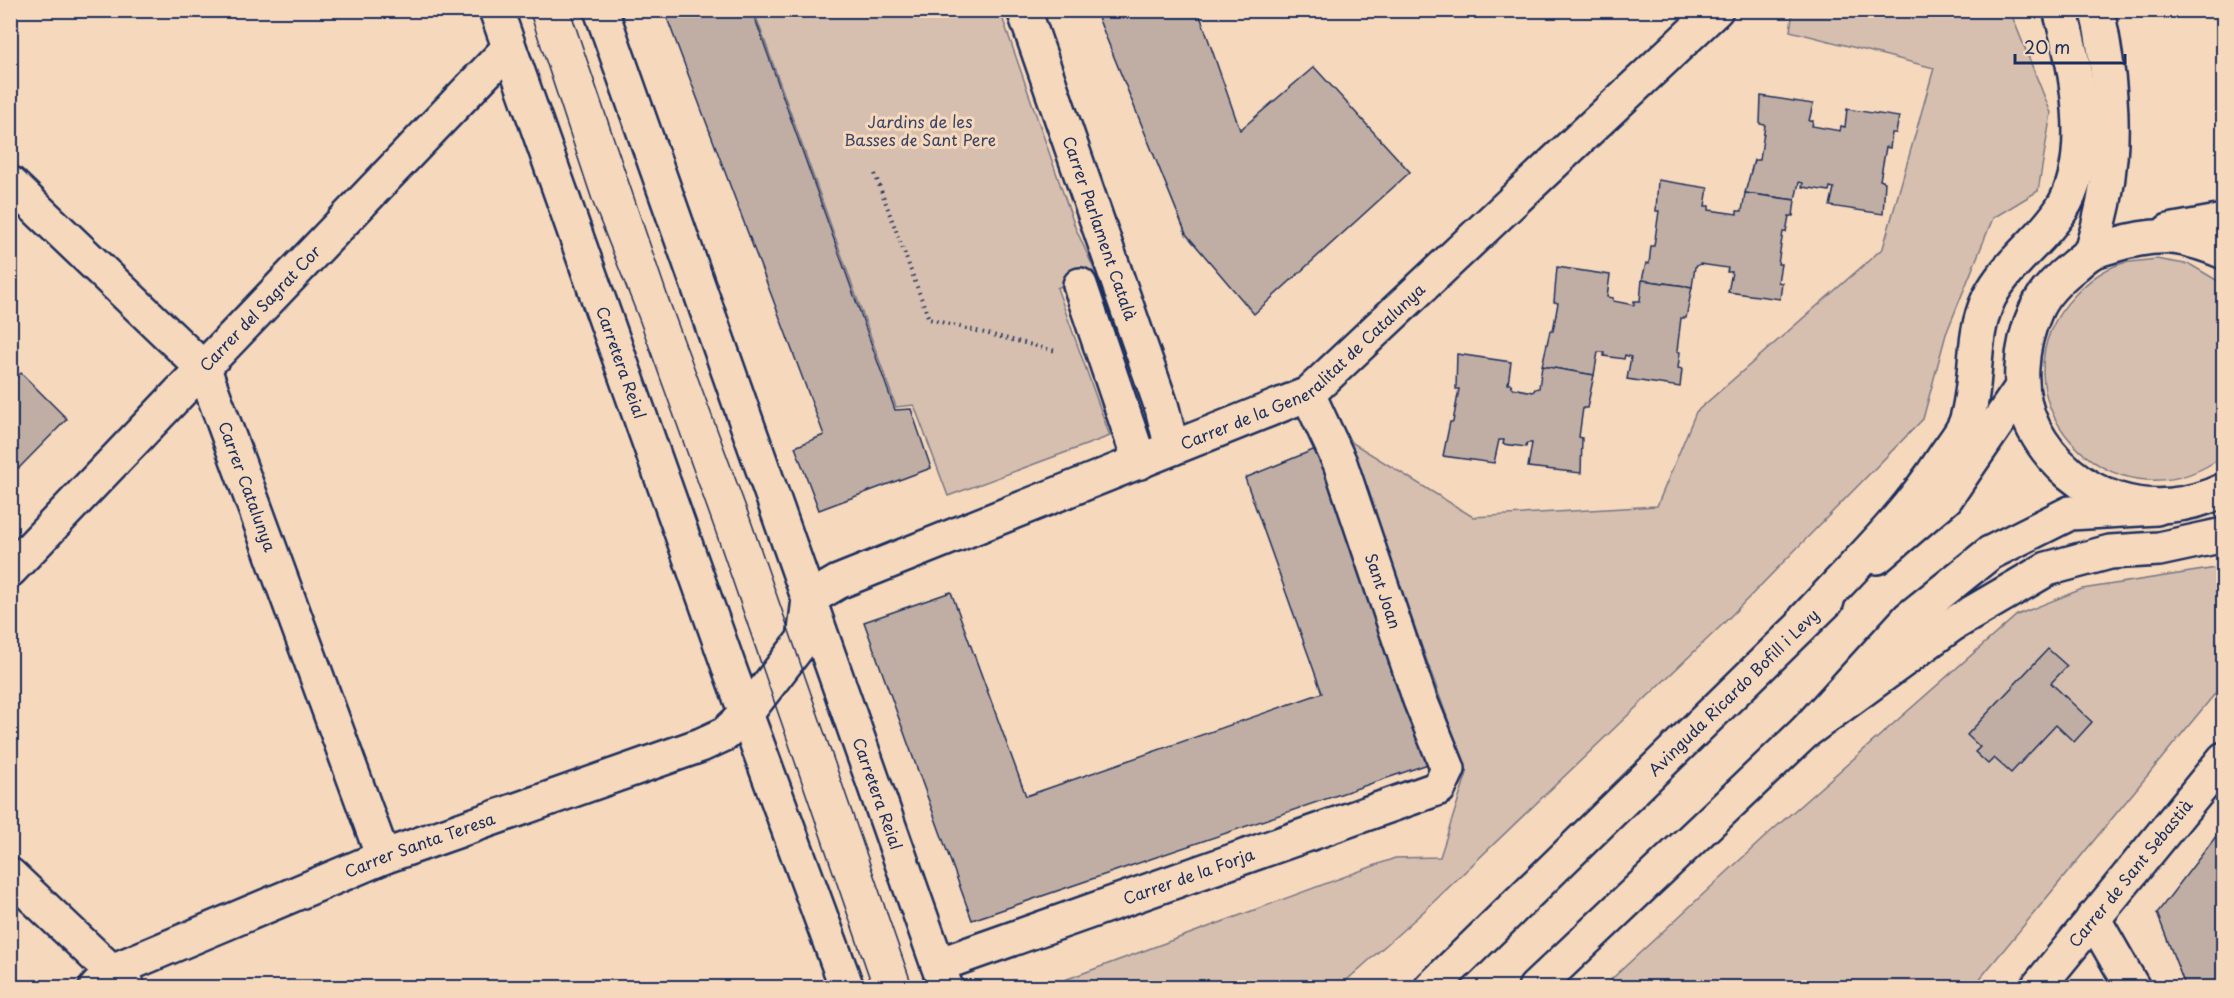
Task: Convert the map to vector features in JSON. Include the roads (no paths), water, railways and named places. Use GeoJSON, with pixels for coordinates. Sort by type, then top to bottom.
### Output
{"type":"FeatureCollection","features":[{"type":"Feature","properties":{"kind":"main road","name":"Carretera Reial"},"geometry":{"type":"LineString","coordinates":[[496,10],[746,714],[847,987]]}},
{"type":"Feature","properties":{"kind":"main road","name":"Carretera Reial"},"geometry":{"type":"LineString","coordinates":[[601,10],[942,976]]}},
{"type":"Feature","properties":{"kind":"main road","name":"Carrer Parlament Català"},"geometry":{"type":"LineString","coordinates":[[1024,10],[1162,408],[1172,448]]}},
{"type":"Feature","properties":{"kind":"main road","name":"Carrer de la Generalitat de Catalunya"},"geometry":{"type":"LineString","coordinates":[[809,599],[838,582],[1308,394],[1716,10]]}},
{"type":"Feature","properties":{"kind":"main road"},"geometry":{"type":"LineString","coordinates":[[1805,619],[1921,493],[1965,424],[1976,340],[1989,298],[2021,254],[2061,211],[2071,191],[2079,166],[2079,126],[2074,72],[2061,10]]}},
{"type":"Feature","properties":{"kind":"main road"},"geometry":{"type":"LineString","coordinates":[[2091,252],[2105,209],[2112,159],[2110,91],[2096,10]]}},
{"type":"Feature","properties":{"kind":"main road","name":"Carrer del Sagrat Cor"},"geometry":{"type":"LineString","coordinates":[[10,570],[509,48]]}},
{"type":"Feature","properties":{"kind":"main road","name":"Carrer Catalunya"},"geometry":{"type":"LineString","coordinates":[[10,183],[204,369],[383,857]]}},
{"type":"Feature","properties":{"kind":"main road"},"geometry":{"type":"LineString","coordinates":[[2157,508],[2103,496],[2054,460],[2033,427],[2022,387],[2022,354],[2036,309],[2055,282],[2091,252],[2145,236],[2223,221]]}},
{"type":"Feature","properties":{"kind":"main road"},"geometry":{"type":"LineString","coordinates":[[2145,236],[2176,236],[2223,252]]}},
{"type":"Feature","properties":{"kind":"main road"},"geometry":{"type":"LineString","coordinates":[[1080,285],[1140,462]]}},
{"type":"Feature","properties":{"kind":"main road","name":"Avinguda Ricardo Bofill i Levy"},"geometry":{"type":"LineString","coordinates":[[1431,987],[1805,619],[1946,498],[2022,387]]}},
{"type":"Feature","properties":{"kind":"main road","name":"Sant Joan"},"geometry":{"type":"LineString","coordinates":[[1308,394],[1340,463],[1420,700],[1449,769],[1439,788]]}},
{"type":"Feature","properties":{"kind":"main road"},"geometry":{"type":"LineString","coordinates":[[1534,987],[1805,732],[1910,618],[1990,553],[2070,513],[2157,508],[2203,500],[2223,490]]}},
{"type":"Feature","properties":{"kind":"main road"},"geometry":{"type":"LineString","coordinates":[[1805,732],[1953,624],[2047,569],[2110,552],[2158,549],[2223,535]]}},
{"type":"Feature","properties":{"kind":"main road","name":"Carretera Reial"},"geometry":{"type":"LineString","coordinates":[[746,714],[804,639],[809,599]]}},
{"type":"Feature","properties":{"kind":"main road","name":"Carrer Santa Teresa"},"geometry":{"type":"LineString","coordinates":[[112,982],[383,857],[701,745],[724,734],[746,714]]}},
{"type":"Feature","properties":{"kind":"main road","name":"Carrer de Sant Sebastià"},"geometry":{"type":"LineString","coordinates":[[2037,987],[2223,759]]}},
{"type":"Feature","properties":{"kind":"main road","name":"Carrer de la Forja"},"geometry":{"type":"LineString","coordinates":[[942,976],[1439,788]]}},
{"type":"Feature","properties":{"kind":"main road"},"geometry":{"type":"LineString","coordinates":[[10,875],[112,982]]}},
{"type":"Feature","properties":{"kind":"main road"},"geometry":{"type":"LineString","coordinates":[[2093,918],[2133,987]]}},
{"type":"Feature","properties":{"kind":"tram line"},"geometry":{"type":"LineString","coordinates":[[529,10],[593,203],[639,319],[715,530],[873,988]]}},
{"type":"Feature","properties":{"kind":"tram line"},"geometry":{"type":"LineString","coordinates":[[570,10],[669,300],[750,518],[913,988]]}},
{"type":"Feature","properties":{"kind":"park label","name":"Jardins de les Basses de Sant Pere"},"geometry":{"type":"Point","coordinates":[920,131]}}]}
